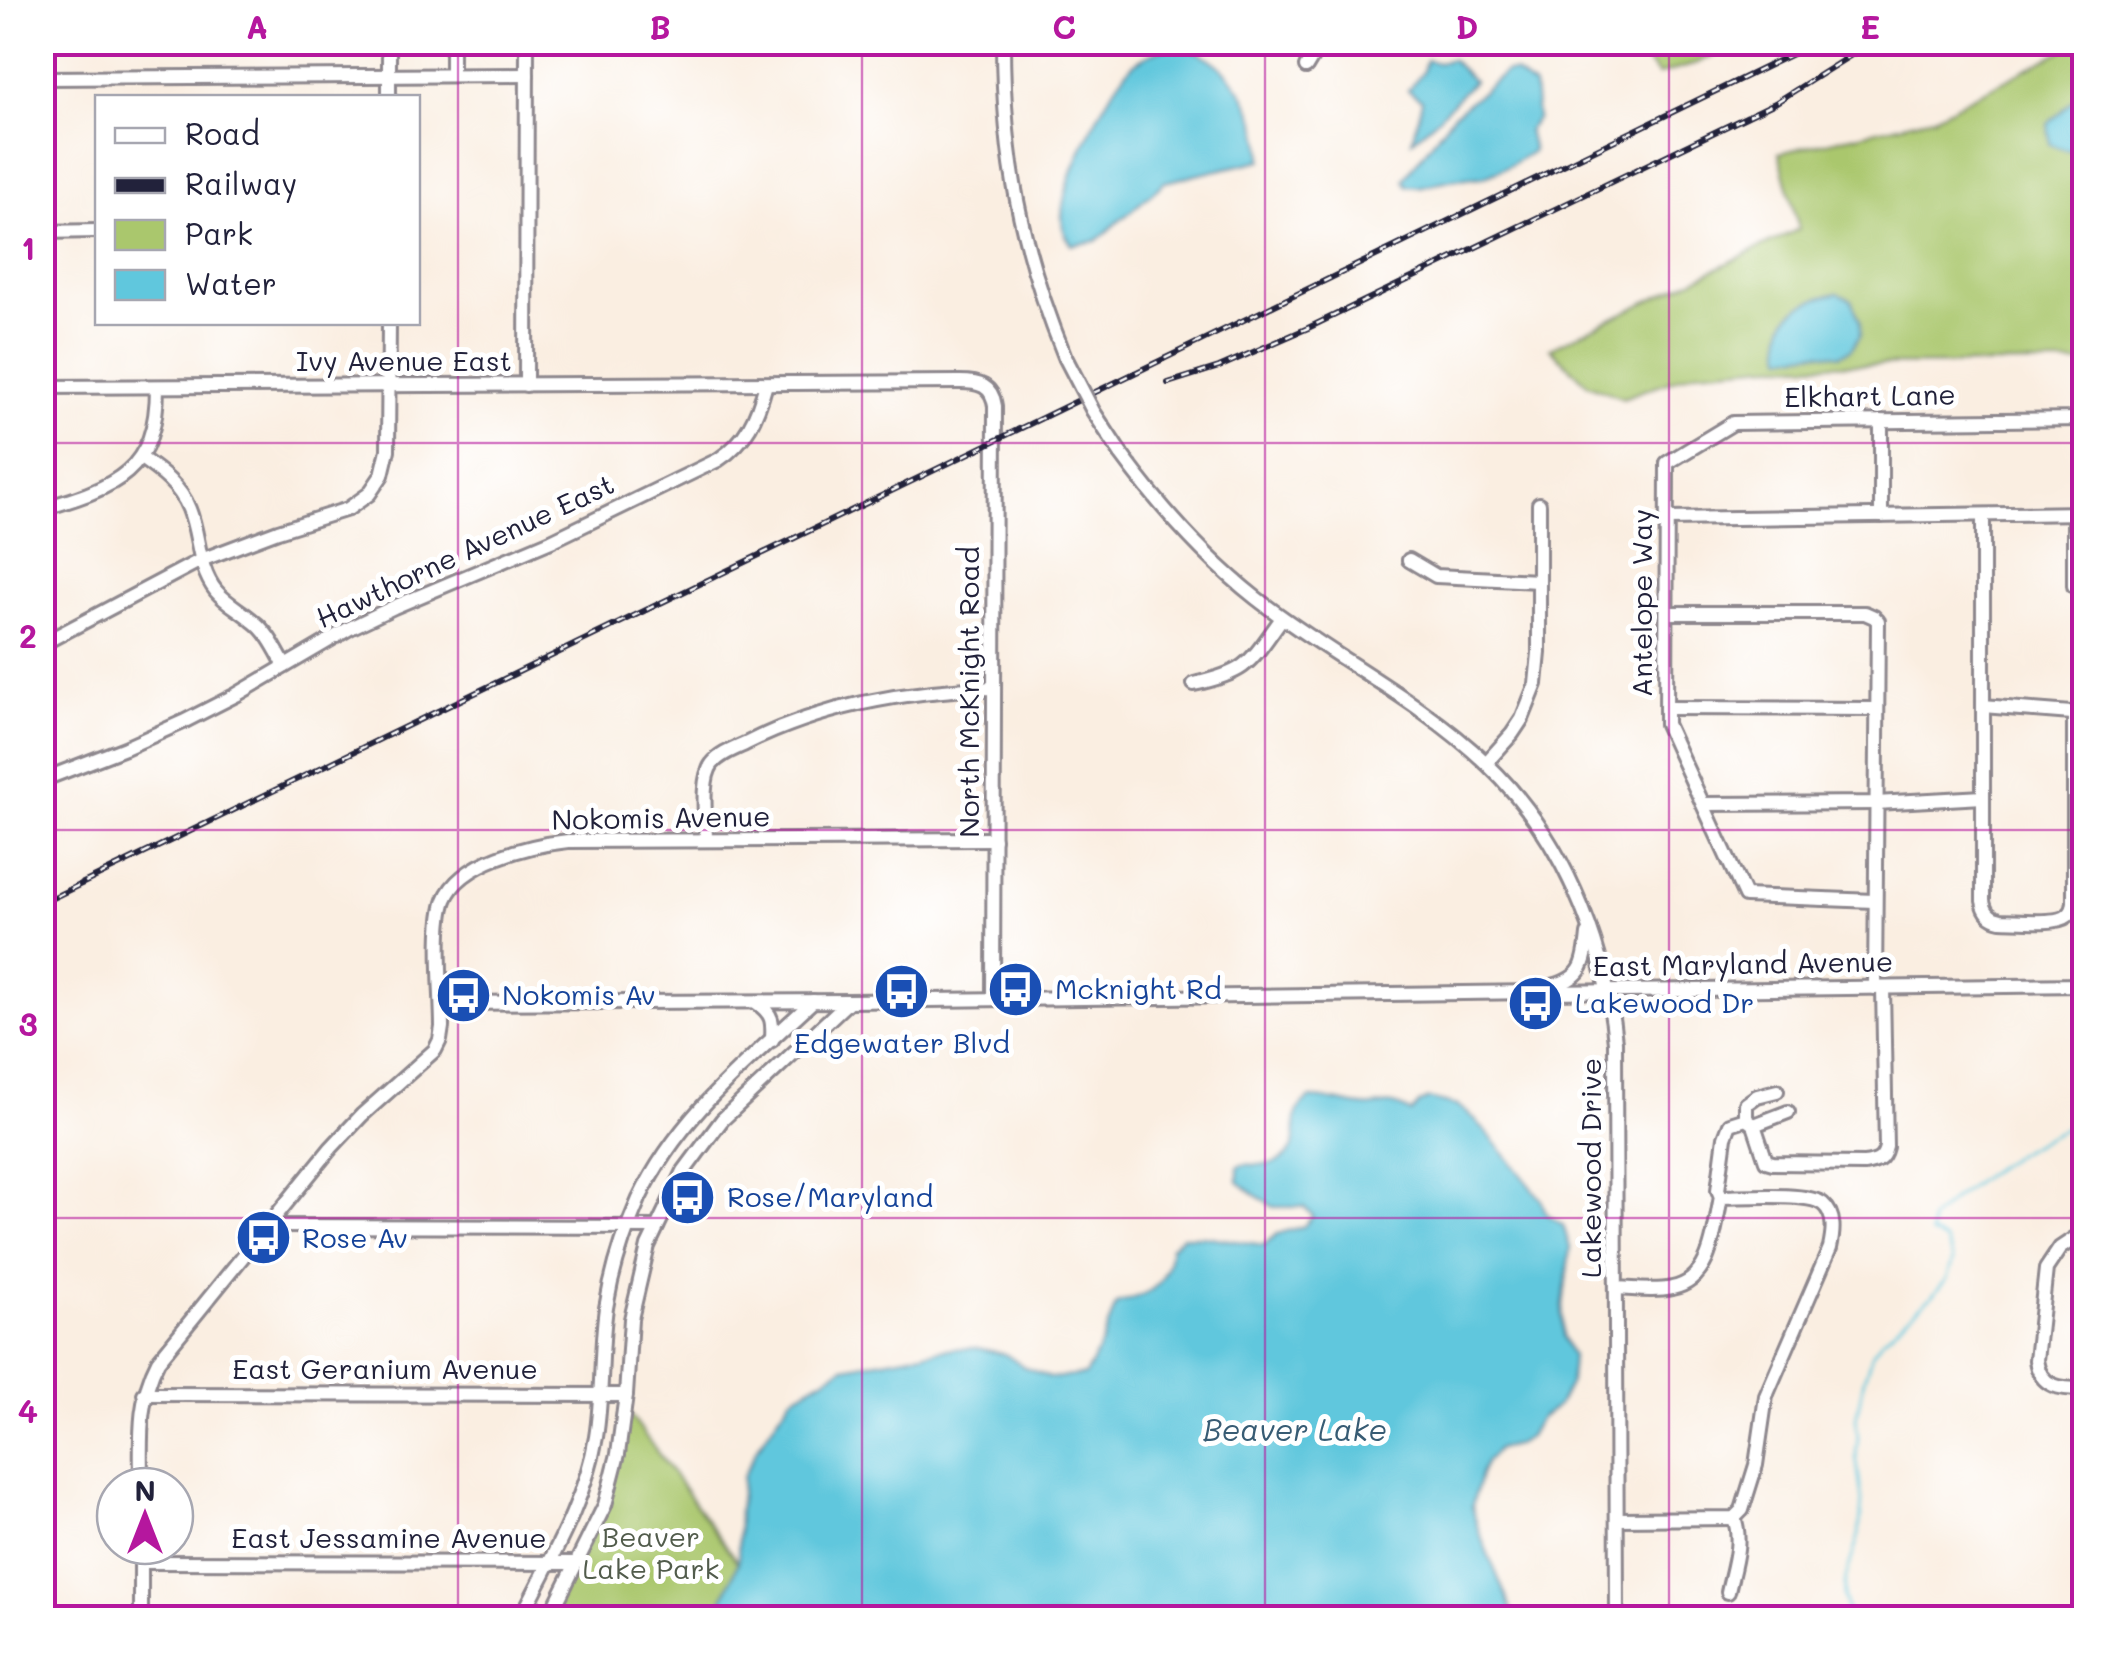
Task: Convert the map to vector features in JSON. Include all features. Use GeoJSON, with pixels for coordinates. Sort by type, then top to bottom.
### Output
{"type":"FeatureCollection","features":[{"type":"Feature","properties":{"kind":"street"},"geometry":{"type":"LineString","coordinates":[[388,42],[388,95]]}},
{"type":"Feature","properties":{"kind":"street"},"geometry":{"type":"LineString","coordinates":[[452,42],[452,76]]}},
{"type":"Feature","properties":{"kind":"street"},"geometry":{"type":"LineString","coordinates":[[526,385],[527,42]]}},
{"type":"Feature","properties":{"kind":"street","name":"Lakewood Drive"},"geometry":{"type":"LineString","coordinates":[[1004,42],[1008,145],[1022,230],[1037,284],[1065,357],[1121,454],[1166,512],[1253,596],[1443,727],[1486,763],[1526,810],[1561,862],[1589,927],[1608,990],[1616,1062],[1617,1618]]}},
{"type":"Feature","properties":{"kind":"street"},"geometry":{"type":"LineString","coordinates":[[1306,68],[1321,42]]}},
{"type":"Feature","properties":{"kind":"street"},"geometry":{"type":"LineString","coordinates":[[42,78],[527,75]]}},
{"type":"Feature","properties":{"kind":"street"},"geometry":{"type":"LineString","coordinates":[[42,232],[95,232]]}},
{"type":"Feature","properties":{"kind":"street"},"geometry":{"type":"LineString","coordinates":[[42,644],[201,560],[348,509],[370,494],[387,461],[388,325]]}},
{"type":"Feature","properties":{"kind":"street","name":"Ivy Avenue East"},"geometry":{"type":"LineString","coordinates":[[42,388],[960,382],[988,388]]}},
{"type":"Feature","properties":{"kind":"street","name":"Hawthorne Avenue East"},"geometry":{"type":"LineString","coordinates":[[42,780],[182,722],[350,628],[551,541],[718,460],[741,442],[752,426],[766,384]]}},
{"type":"Feature","properties":{"kind":"street"},"geometry":{"type":"LineString","coordinates":[[42,509],[118,480],[141,458],[154,430],[157,387]]}},
{"type":"Feature","properties":{"kind":"street","name":"North McKnight Road"},"geometry":{"type":"LineString","coordinates":[[988,388],[995,406],[993,999]]}},
{"type":"Feature","properties":{"kind":"street","name":"Elkhart Lane"},"geometry":{"type":"LineString","coordinates":[[1667,463],[1733,423],[2084,419]]}},
{"type":"Feature","properties":{"kind":"street"},"geometry":{"type":"LineString","coordinates":[[1881,421],[1881,516]]}},
{"type":"Feature","properties":{"kind":"street"},"geometry":{"type":"LineString","coordinates":[[141,458],[165,475],[184,498],[201,560],[216,591],[262,628],[285,666]]}},
{"type":"Feature","properties":{"kind":"street","name":"Antelope Way"},"geometry":{"type":"LineString","coordinates":[[1667,463],[1666,724],[1745,896],[1874,900]]}},
{"type":"Feature","properties":{"kind":"street"},"geometry":{"type":"LineString","coordinates":[[1486,763],[1512,734],[1536,684],[1540,504]]}},
{"type":"Feature","properties":{"kind":"street"},"geometry":{"type":"LineString","coordinates":[[1667,520],[2079,513],[2074,586],[2084,595]]}},
{"type":"Feature","properties":{"kind":"street"},"geometry":{"type":"LineString","coordinates":[[1983,515],[1982,902],[1987,914],[2001,920],[2056,920],[2068,916],[2074,902],[2079,713],[1983,706]]}},
{"type":"Feature","properties":{"kind":"street"},"geometry":{"type":"LineString","coordinates":[[1409,560],[1436,576],[1539,581]]}},
{"type":"Feature","properties":{"kind":"street"},"geometry":{"type":"LineString","coordinates":[[1666,614],[1865,613],[1874,617],[1879,628],[1874,900],[1884,1155],[1878,1162],[1864,1164],[1766,1161],[1746,1104],[1757,1096],[1777,1091]]}},
{"type":"Feature","properties":{"kind":"street"},"geometry":{"type":"LineString","coordinates":[[1194,684],[1236,672],[1254,656],[1282,618]]}},
{"type":"Feature","properties":{"kind":"street"},"geometry":{"type":"LineString","coordinates":[[706,840],[707,776],[714,762],[724,755],[788,725],[852,705],[930,691],[994,688]]}},
{"type":"Feature","properties":{"kind":"street"},"geometry":{"type":"LineString","coordinates":[[1666,708],[1878,709]]}},
{"type":"Feature","properties":{"kind":"street"},"geometry":{"type":"LineString","coordinates":[[1702,804],[1876,803],[1983,796]]}},
{"type":"Feature","properties":{"kind":"street","name":"Nokomis Avenue"},"geometry":{"type":"LineString","coordinates":[[142,1466],[144,1394],[165,1351],[331,1148],[435,1050],[442,1033],[443,905],[454,885],[479,867],[520,849],[578,840],[994,839]]}},
{"type":"Feature","properties":{"kind":"street"},"geometry":{"type":"LineString","coordinates":[[1528,992],[1563,983],[1578,974],[1585,962],[1589,927]]}},
{"type":"Feature","properties":{"kind":"street","name":"East Maryland Avenue"},"geometry":{"type":"LineString","coordinates":[[442,1003],[2084,985]]}},
{"type":"Feature","properties":{"kind":"street"},"geometry":{"type":"LineString","coordinates":[[521,1618],[581,1495],[596,1436],[606,1309],[615,1266],[640,1200],[663,1157],[692,1116],[720,1085],[813,1001]]}},
{"type":"Feature","properties":{"kind":"street"},"geometry":{"type":"LineString","coordinates":[[549,1618],[605,1505],[618,1454],[632,1319],[648,1246],[657,1226],[684,1171],[722,1120],[849,1001]]}},
{"type":"Feature","properties":{"kind":"street"},"geometry":{"type":"LineString","coordinates":[[755,1002],[768,1011],[772,1040]]}},
{"type":"Feature","properties":{"kind":"street"},"geometry":{"type":"LineString","coordinates":[[1617,1288],[1663,1289],[1690,1282],[1702,1268],[1710,1246],[1730,1124],[1788,1112]]}},
{"type":"Feature","properties":{"kind":"street"},"geometry":{"type":"LineString","coordinates":[[1617,1518],[1734,1518],[1742,1510],[1756,1465],[1766,1396],[1830,1248],[1832,1219],[1823,1204],[1806,1197],[1721,1197]]}},
{"type":"Feature","properties":{"kind":"street"},"geometry":{"type":"LineString","coordinates":[[266,1226],[657,1226]]}},
{"type":"Feature","properties":{"kind":"street"},"geometry":{"type":"LineString","coordinates":[[2084,1232],[2060,1248],[2046,1270],[2036,1360],[2038,1374],[2050,1384],[2063,1389],[2084,1389]]}},
{"type":"Feature","properties":{"kind":"street","name":"East Geranium Avenue"},"geometry":{"type":"LineString","coordinates":[[144,1394],[626,1394]]}},
{"type":"Feature","properties":{"kind":"street"},"geometry":{"type":"LineString","coordinates":[[1728,1592],[1737,1544],[1734,1518]]}},
{"type":"Feature","properties":{"kind":"street","name":"East Jessamine Avenue"},"geometry":{"type":"LineString","coordinates":[[195,1562],[576,1563]]}},
{"type":"Feature","properties":{"kind":"street"},"geometry":{"type":"LineString","coordinates":[[142,1566],[142,1618]]}},
{"type":"Feature","properties":{"kind":"green space"},"geometry":{"type":"Polygon","coordinates":[[[1631,43],[1728,43],[1728,49],[1658,75],[1631,43]]]}},
{"type":"Feature","properties":{"kind":"green space"},"geometry":{"type":"Polygon","coordinates":[[[2077,43],[2084,43],[2084,364],[1771,365],[1697,371],[1623,398],[1587,384],[1550,348],[1799,229],[1779,153],[1933,117],[2077,43]]]}},
{"type":"Feature","properties":{"kind":"green space","name":"Beaver Lake Park"},"geometry":{"type":"Polygon","coordinates":[[[630,1415],[738,1563],[711,1618],[549,1618],[605,1505],[630,1415]]]}},
{"type":"Feature","properties":{"kind":"water"},"geometry":{"type":"Polygon","coordinates":[[[1174,46],[1209,58],[1238,86],[1257,122],[1262,160],[1165,182],[1096,241],[1072,245],[1064,231],[1065,194],[1095,120],[1131,66],[1151,53],[1174,46]]]}},
{"type":"Feature","properties":{"kind":"water"},"geometry":{"type":"Polygon","coordinates":[[[1451,59],[1473,81],[1412,140],[1422,100],[1408,90],[1423,71],[1426,60],[1438,63],[1451,59]]]}},
{"type":"Feature","properties":{"kind":"water"},"geometry":{"type":"Polygon","coordinates":[[[1506,72],[1515,73],[1534,87],[1537,118],[1528,130],[1533,151],[1483,177],[1407,186],[1406,176],[1453,115],[1506,72]]]}},
{"type":"Feature","properties":{"kind":"water"},"geometry":{"type":"Polygon","coordinates":[[[2084,90],[2084,150],[2066,150],[2050,144],[2048,124],[2084,90]]]}},
{"type":"Feature","properties":{"kind":"water"},"geometry":{"type":"Polygon","coordinates":[[[1838,293],[1851,300],[1860,321],[1860,335],[1851,349],[1840,355],[1819,352],[1783,356],[1781,341],[1787,319],[1802,305],[1838,293]]]}},
{"type":"Feature","properties":{"kind":"water","name":"Beaver Lake"},"geometry":{"type":"Polygon","coordinates":[[[1311,1098],[1370,1107],[1391,1105],[1411,1113],[1429,1099],[1458,1106],[1475,1119],[1506,1155],[1541,1199],[1546,1214],[1563,1225],[1570,1247],[1562,1314],[1563,1336],[1572,1356],[1570,1382],[1558,1406],[1540,1418],[1529,1437],[1498,1449],[1486,1461],[1472,1506],[1515,1618],[711,1618],[738,1563],[743,1477],[791,1398],[844,1367],[946,1349],[977,1348],[1005,1354],[1050,1378],[1085,1375],[1116,1304],[1156,1286],[1165,1272],[1171,1247],[1182,1236],[1264,1245],[1277,1234],[1304,1226],[1313,1216],[1304,1207],[1273,1207],[1238,1182],[1238,1166],[1273,1164],[1287,1155],[1293,1147],[1297,1112],[1311,1098]]]}},
{"type":"Feature","properties":{"kind":"waterway"},"geometry":{"type":"LineString","coordinates":[[1850,1618],[1843,1597],[1859,1535],[1862,1501],[1856,1418],[1872,1354],[1947,1279],[1953,1260],[1945,1241],[1930,1234],[1931,1219],[2003,1163],[2084,1120]]}},
{"type":"Feature","properties":{"kind":"railway"},"geometry":{"type":"LineString","coordinates":[[42,903],[1817,42]]}},
{"type":"Feature","properties":{"kind":"railway"},"geometry":{"type":"LineString","coordinates":[[1168,383],[1219,367],[1308,328],[1775,103],[1872,42]]}},
{"type":"Feature","properties":{"kind":"place","name":"Mcknight Rd"},"geometry":{"type":"Point","coordinates":[1016,989]}},
{"type":"Feature","properties":{"kind":"place","name":"Edgewater Blvd"},"geometry":{"type":"Point","coordinates":[902,992]}},
{"type":"Feature","properties":{"kind":"place","name":"Nokomis Av"},"geometry":{"type":"Point","coordinates":[463,995]}},
{"type":"Feature","properties":{"kind":"place","name":"Lakewood Dr"},"geometry":{"type":"Point","coordinates":[1536,1003]}},
{"type":"Feature","properties":{"kind":"place","name":"Rose/Maryland"},"geometry":{"type":"Point","coordinates":[688,1197]}},
{"type":"Feature","properties":{"kind":"place","name":"Rose Av"},"geometry":{"type":"Point","coordinates":[263,1238]}}]}
